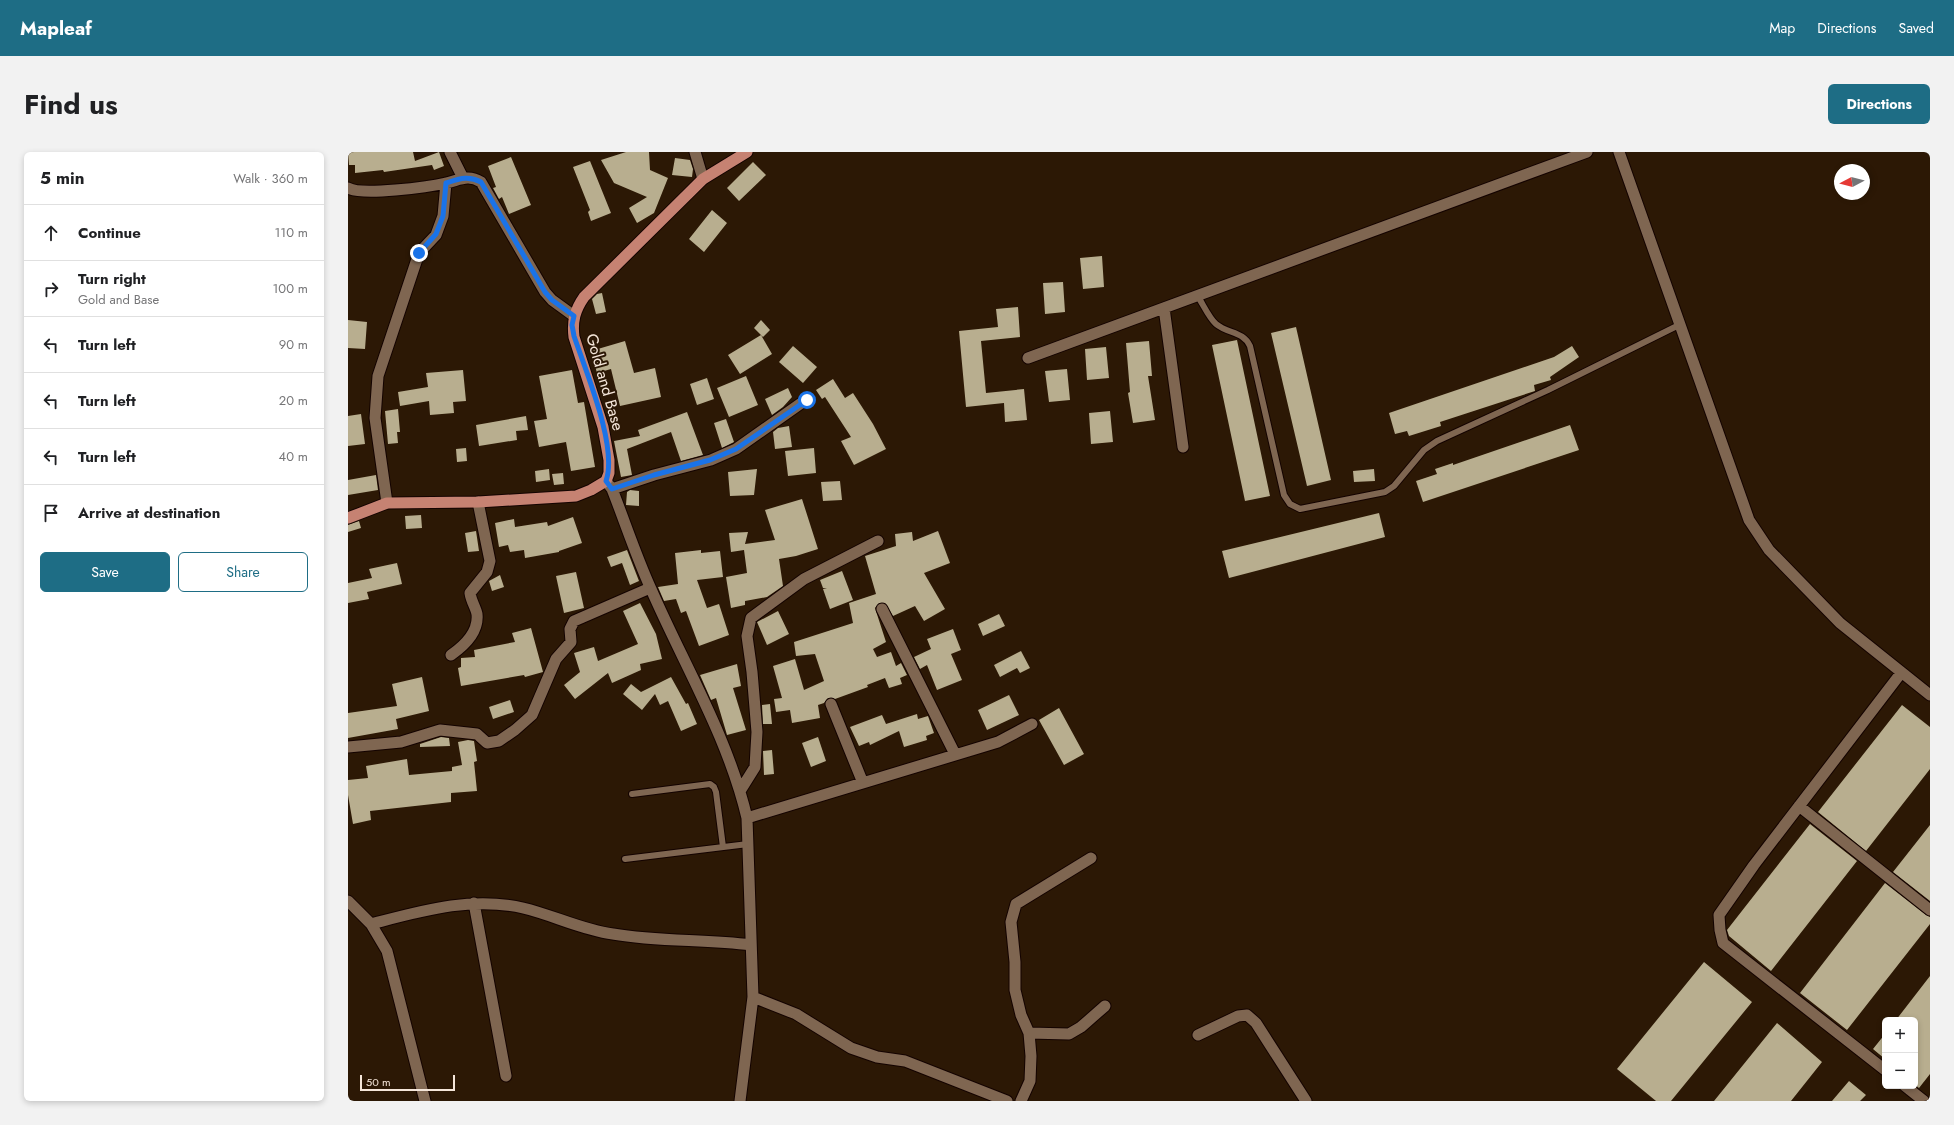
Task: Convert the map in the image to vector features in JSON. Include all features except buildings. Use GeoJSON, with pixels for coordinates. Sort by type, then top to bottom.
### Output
{"type":"FeatureCollection","features":[{"type":"Feature","properties":{"kind":"main road","name":"Gold and Base"},"geometry":{"type":"LineString","coordinates":[[609,485],[610,460],[603,427],[574,336],[572,325],[574,316],[584,298],[703,179],[747,152]]}},
{"type":"Feature","properties":{"kind":"main road"},"geometry":{"type":"LineString","coordinates":[[348,518],[387,504],[478,502],[576,496],[609,485]]}},
{"type":"Feature","properties":{"kind":"street"},"geometry":{"type":"LineString","coordinates":[[450,152],[463,178]]}},
{"type":"Feature","properties":{"kind":"street"},"geometry":{"type":"LineString","coordinates":[[695,152],[703,179]]}},
{"type":"Feature","properties":{"kind":"street"},"geometry":{"type":"LineString","coordinates":[[1028,358],[1587,152]]}},
{"type":"Feature","properties":{"kind":"street"},"geometry":{"type":"LineString","coordinates":[[1619,152],[1749,520],[1769,550],[1840,623],[1930,695]]}},
{"type":"Feature","properties":{"kind":"street"},"geometry":{"type":"LineString","coordinates":[[348,188],[367,192],[446,183],[463,178],[474,178],[481,182],[545,292],[552,300],[574,316]]}},
{"type":"Feature","properties":{"kind":"street"},"geometry":{"type":"LineString","coordinates":[[387,504],[375,418],[378,376],[419,253],[436,234],[443,216],[446,183]]}},
{"type":"Feature","properties":{"kind":"street"},"geometry":{"type":"LineString","coordinates":[[1164,308],[1184,447]]}},
{"type":"Feature","properties":{"kind":"street"},"geometry":{"type":"LineString","coordinates":[[740,1101],[753,997],[747,818],[740,791],[716,725],[650,588],[609,485],[710,460],[736,449],[807,400]]}},
{"type":"Feature","properties":{"kind":"street"},"geometry":{"type":"LineString","coordinates":[[451,655],[463,646],[476,627],[477,614],[472,604],[470,593],[487,572],[490,561],[478,502]]}},
{"type":"Feature","properties":{"kind":"street"},"geometry":{"type":"LineString","coordinates":[[740,791],[755,767],[757,739],[752,672],[747,636],[751,618],[804,578],[878,541]]}},
{"type":"Feature","properties":{"kind":"street"},"geometry":{"type":"LineString","coordinates":[[348,747],[401,742],[440,730],[477,734],[487,744],[499,741],[515,730],[532,715],[556,659],[571,642],[570,629],[574,621],[650,588]]}},
{"type":"Feature","properties":{"kind":"street"},"geometry":{"type":"LineString","coordinates":[[882,609],[955,754]]}},
{"type":"Feature","properties":{"kind":"street"},"geometry":{"type":"LineString","coordinates":[[1882,1068],[1723,943],[1719,916],[1754,865],[1901,673]]}},
{"type":"Feature","properties":{"kind":"street"},"geometry":{"type":"LineString","coordinates":[[831,704],[863,783]]}},
{"type":"Feature","properties":{"kind":"street"},"geometry":{"type":"LineString","coordinates":[[747,818],[998,742],[1032,724]]}},
{"type":"Feature","properties":{"kind":"street"},"geometry":{"type":"LineString","coordinates":[[1799,806],[1930,910]]}},
{"type":"Feature","properties":{"kind":"street"},"geometry":{"type":"LineString","coordinates":[[1021,1101],[1030,1081],[1031,1056],[1029,1033],[1021,1015],[1015,990],[1015,962],[1011,922],[1016,904],[1091,858]]}},
{"type":"Feature","properties":{"kind":"street"},"geometry":{"type":"LineString","coordinates":[[348,901],[371,924],[387,950],[424,1101]]}},
{"type":"Feature","properties":{"kind":"street"},"geometry":{"type":"LineString","coordinates":[[371,924],[426,909],[490,902],[523,908],[603,933],[639,939],[718,941],[751,945]]}},
{"type":"Feature","properties":{"kind":"street"},"geometry":{"type":"LineString","coordinates":[[474,903],[506,1076]]}},
{"type":"Feature","properties":{"kind":"street"},"geometry":{"type":"LineString","coordinates":[[753,997],[796,1014],[851,1048],[877,1057],[904,1061],[1007,1101]]}},
{"type":"Feature","properties":{"kind":"street"},"geometry":{"type":"LineString","coordinates":[[1029,1033],[1069,1034],[1081,1027],[1105,1006]]}},
{"type":"Feature","properties":{"kind":"street"},"geometry":{"type":"LineString","coordinates":[[1198,1035],[1238,1016],[1247,1015],[1256,1023],[1306,1101]]}},
{"type":"Feature","properties":{"kind":"street"},"geometry":{"type":"LineString","coordinates":[[1909,1089],[1924,1101]]}},
{"type":"Feature","properties":{"kind":"lane"},"geometry":{"type":"LineString","coordinates":[[1197,295],[1216,324],[1242,335],[1247,339],[1250,346],[1284,495],[1290,504],[1300,509],[1385,492],[1394,486],[1424,450],[1437,441],[1548,390],[1679,324]]}},
{"type":"Feature","properties":{"kind":"lane"},"geometry":{"type":"LineString","coordinates":[[632,794],[710,784],[716,792],[724,847]]}},
{"type":"Feature","properties":{"kind":"lane"},"geometry":{"type":"LineString","coordinates":[[625,859],[748,844]]}},
{"type":"Feature","properties":{"kind":"route"},"geometry":{"type":"LineString","coordinates":[[419,253],[436,234],[443,216],[446,183],[463,178],[474,178],[481,182],[545,292],[552,300],[574,316],[572,325],[574,336],[603,427],[610,460],[609,473],[606,481],[612,489],[654,475],[710,460],[736,449],[807,400]]}}]}
